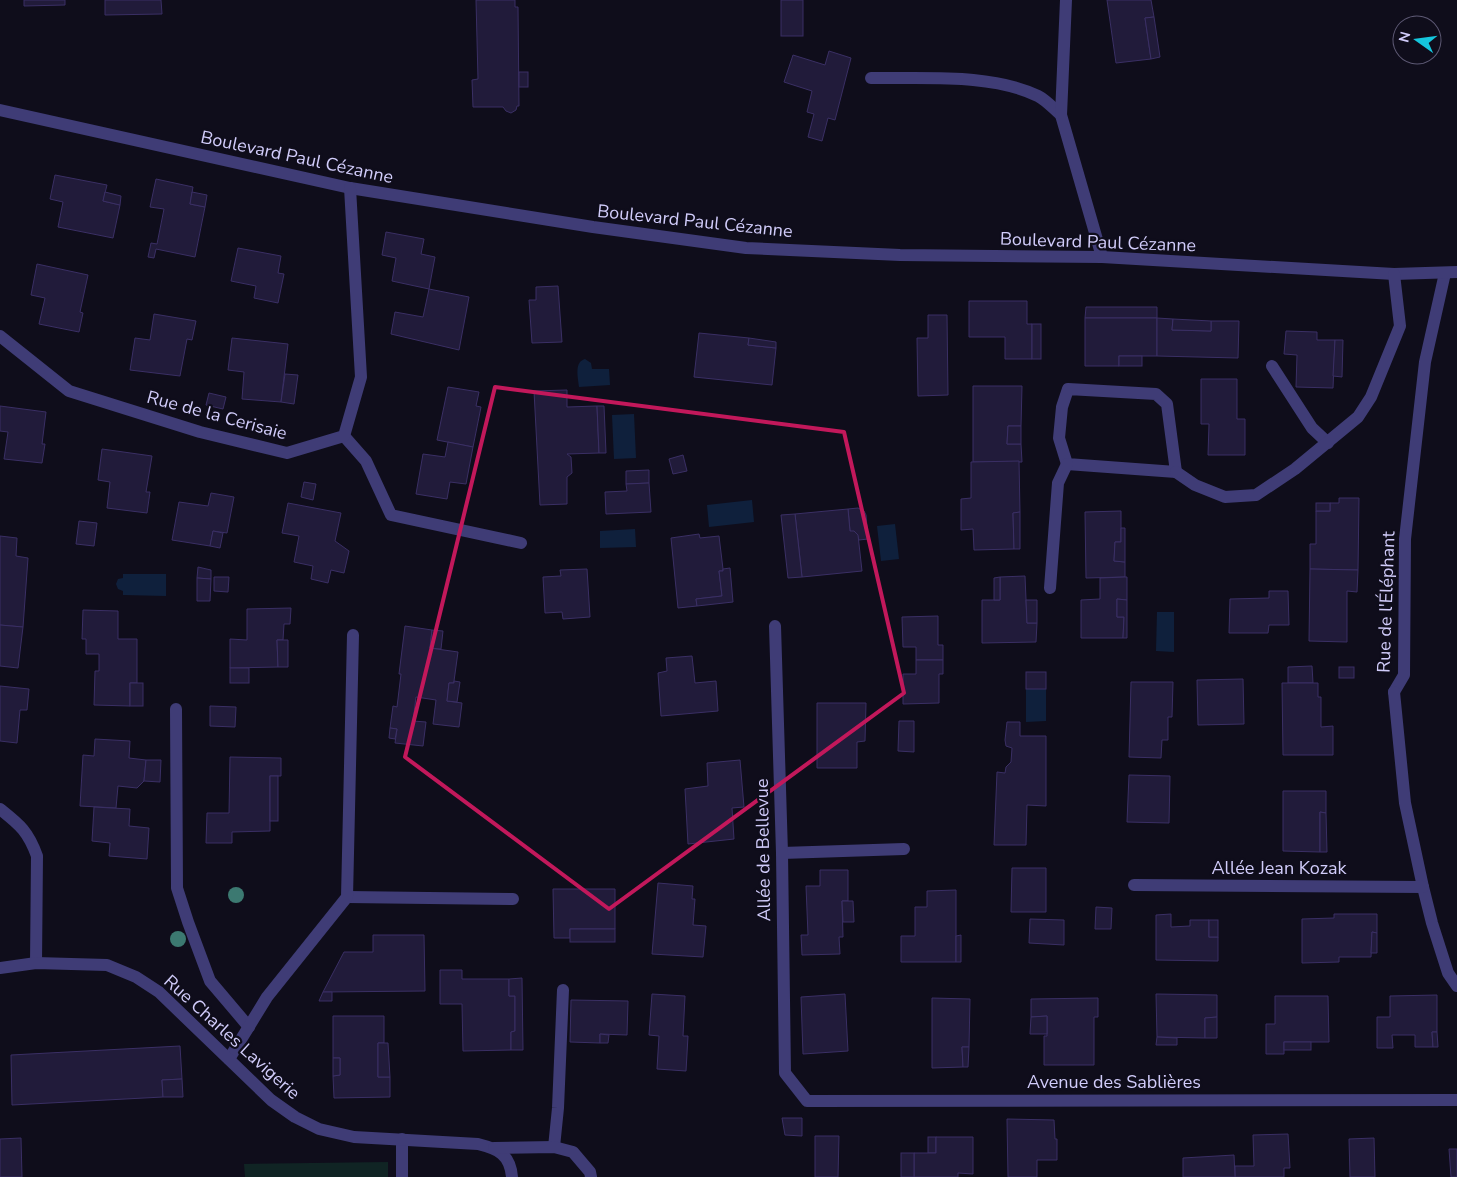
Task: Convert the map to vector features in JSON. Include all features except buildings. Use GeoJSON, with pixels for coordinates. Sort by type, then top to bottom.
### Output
{"type":"FeatureCollection","features":[{"type":"Feature","properties":{"kind":"street"},"geometry":{"type":"LineString","coordinates":[[1066,0],[1061,115],[1102,257]]}},
{"type":"Feature","properties":{"kind":"street"},"geometry":{"type":"LineString","coordinates":[[872,78],[972,80],[1007,85],[1039,96],[1061,115]]}},
{"type":"Feature","properties":{"kind":"street","name":"Boulevard Paul Cézanne"},"geometry":{"type":"LineString","coordinates":[[0,110],[350,188],[593,228],[746,248],[900,254],[1102,257],[1394,274],[1451,273]]}},
{"type":"Feature","properties":{"kind":"street"},"geometry":{"type":"LineString","coordinates":[[350,188],[361,377],[344,436],[366,461],[391,515],[521,543]]}},
{"type":"Feature","properties":{"kind":"street","name":"Rue de l'Éléphant"},"geometry":{"type":"LineString","coordinates":[[1451,273],[1425,362],[1405,539],[1404,675],[1394,692],[1406,803],[1423,886],[1432,923],[1448,973],[1457,986]]}},
{"type":"Feature","properties":{"kind":"street"},"geometry":{"type":"LineString","coordinates":[[1067,464],[1176,472],[1195,485],[1225,496],[1256,495],[1295,469],[1328,443],[1358,417],[1371,397],[1400,326],[1394,274]]}},
{"type":"Feature","properties":{"kind":"street","name":"Rue de la Cerisaie"},"geometry":{"type":"LineString","coordinates":[[0,336],[69,391],[200,432],[287,453],[344,436]]}},
{"type":"Feature","properties":{"kind":"street"},"geometry":{"type":"LineString","coordinates":[[1272,366],[1312,428],[1328,443]]}},
{"type":"Feature","properties":{"kind":"street"},"geometry":{"type":"LineString","coordinates":[[1050,588],[1058,483],[1067,464],[1059,438],[1062,407],[1068,389],[1156,394],[1167,404],[1176,472]]}},
{"type":"Feature","properties":{"kind":"street","name":"Allée de Bellevue"},"geometry":{"type":"LineString","coordinates":[[775,626],[782,853],[785,1073]]}},
{"type":"Feature","properties":{"kind":"street"},"geometry":{"type":"LineString","coordinates":[[229,1059],[267,997],[347,897],[353,635]]}},
{"type":"Feature","properties":{"kind":"street"},"geometry":{"type":"LineString","coordinates":[[176,709],[177,888],[210,981],[249,1027]]}},
{"type":"Feature","properties":{"kind":"street"},"geometry":{"type":"LineString","coordinates":[[0,810],[22,827],[32,841],[37,856],[36,963]]}},
{"type":"Feature","properties":{"kind":"street"},"geometry":{"type":"LineString","coordinates":[[782,853],[904,849]]}},
{"type":"Feature","properties":{"kind":"street","name":"Allée Jean Kozak"},"geometry":{"type":"LineString","coordinates":[[1134,885],[1423,886]]}},
{"type":"Feature","properties":{"kind":"street"},"geometry":{"type":"LineString","coordinates":[[347,897],[513,899]]}},
{"type":"Feature","properties":{"kind":"street","name":"Rue Charles Lavigerie"},"geometry":{"type":"LineString","coordinates":[[0,968],[36,963],[107,965],[136,977],[158,992],[271,1100],[295,1117],[318,1129],[354,1137],[478,1144],[494,1148],[554,1147]]}},
{"type":"Feature","properties":{"kind":"street"},"geometry":{"type":"LineString","coordinates":[[563,990],[558,1108],[554,1147],[573,1152],[590,1172],[591,1177]]}},
{"type":"Feature","properties":{"kind":"street","name":"Avenue des Sablières"},"geometry":{"type":"LineString","coordinates":[[785,1073],[807,1101],[1457,1100]]}},
{"type":"Feature","properties":{"kind":"street"},"geometry":{"type":"LineString","coordinates":[[402,1139],[402,1177]]}},
{"type":"Feature","properties":{"kind":"street"},"geometry":{"type":"LineString","coordinates":[[494,1148],[506,1157],[512,1169],[512,1177]]}},
{"type":"Feature","properties":{"kind":"highlighted area"},"geometry":{"type":"Polygon","coordinates":[[[495,387],[844,432],[904,693],[609,909],[405,757],[495,387]]]}},
{"type":"Feature","properties":{"kind":"green space"},"geometry":{"type":"Polygon","coordinates":[[[388,1162],[388,1177],[245,1177],[244,1164],[388,1162]]]}},
{"type":"Feature","properties":{"kind":"water"},"geometry":{"type":"Polygon","coordinates":[[[585,359],[591,363],[592,369],[609,369],[610,385],[579,387],[578,367],[579,363],[585,359]]]}},
{"type":"Feature","properties":{"kind":"water"},"geometry":{"type":"Polygon","coordinates":[[[634,414],[636,458],[614,459],[612,415],[634,414]]]}},
{"type":"Feature","properties":{"kind":"water"},"geometry":{"type":"Polygon","coordinates":[[[752,500],[754,522],[709,527],[707,505],[752,500]]]}},
{"type":"Feature","properties":{"kind":"water"},"geometry":{"type":"Polygon","coordinates":[[[895,524],[899,559],[881,561],[877,526],[895,524]]]}},
{"type":"Feature","properties":{"kind":"water"},"geometry":{"type":"Polygon","coordinates":[[[635,529],[636,547],[600,548],[600,531],[635,529]]]}},
{"type":"Feature","properties":{"kind":"water"},"geometry":{"type":"Polygon","coordinates":[[[123,574],[166,574],[166,596],[123,595],[123,591],[118,589],[116,584],[118,579],[123,578],[123,574]]]}},
{"type":"Feature","properties":{"kind":"water"},"geometry":{"type":"Polygon","coordinates":[[[1157,612],[1174,612],[1174,652],[1156,651],[1157,612]]]}},
{"type":"Feature","properties":{"kind":"water"},"geometry":{"type":"Polygon","coordinates":[[[1026,689],[1046,689],[1046,721],[1026,722],[1026,689]]]}}]}
